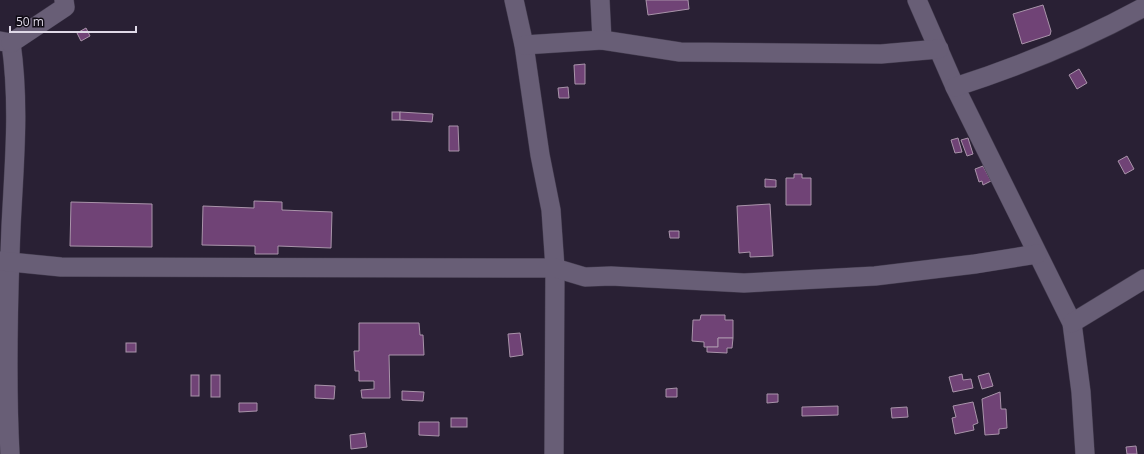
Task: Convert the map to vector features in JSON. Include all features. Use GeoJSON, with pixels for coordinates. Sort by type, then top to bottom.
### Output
{"type":"FeatureCollection","features":[{"type":"Feature","properties":{"kind":"street"},"geometry":{"type":"LineString","coordinates":[[514,0],[524,45],[540,155],[551,210],[555,268],[554,454]]}},
{"type":"Feature","properties":{"kind":"street"},"geometry":{"type":"LineString","coordinates":[[600,0],[602,40]]}},
{"type":"Feature","properties":{"kind":"street"},"geometry":{"type":"LineString","coordinates":[[917,0],[955,87],[1072,323],[1080,379],[1085,454]]}},
{"type":"Feature","properties":{"kind":"street"},"geometry":{"type":"LineString","coordinates":[[10,454],[5,261],[17,100],[5,42],[70,2]]}},
{"type":"Feature","properties":{"kind":"street"},"geometry":{"type":"LineString","coordinates":[[955,87],[1008,70],[1113,24],[1144,7]]}},
{"type":"Feature","properties":{"kind":"street"},"geometry":{"type":"LineString","coordinates":[[524,45],[602,40],[680,52],[881,54],[939,48]]}},
{"type":"Feature","properties":{"kind":"street"},"geometry":{"type":"LineString","coordinates":[[5,261],[61,267],[555,268],[585,276],[744,283],[875,276],[975,264],[1037,254]]}},
{"type":"Feature","properties":{"kind":"street"},"geometry":{"type":"LineString","coordinates":[[1072,323],[1144,279]]}},
{"type":"Feature","properties":{"kind":"building"},"geometry":{"type":"Polygon","coordinates":[[[646,0],[688,0],[689,9],[648,15],[646,0]]]}},
{"type":"Feature","properties":{"kind":"building"},"geometry":{"type":"Polygon","coordinates":[[[1043,5],[1051,31],[1050,35],[1022,44],[1013,14],[1043,5]]]}},
{"type":"Feature","properties":{"kind":"building"},"geometry":{"type":"Polygon","coordinates":[[[86,28],[90,36],[81,41],[77,33],[86,28]]]}},
{"type":"Feature","properties":{"kind":"building"},"geometry":{"type":"Polygon","coordinates":[[[585,64],[585,84],[575,84],[574,65],[585,64]]]}},
{"type":"Feature","properties":{"kind":"building"},"geometry":{"type":"Polygon","coordinates":[[[1079,69],[1087,83],[1077,89],[1069,75],[1079,69]]]}},
{"type":"Feature","properties":{"kind":"building"},"geometry":{"type":"Polygon","coordinates":[[[568,87],[569,98],[559,98],[558,88],[568,87]]]}},
{"type":"Feature","properties":{"kind":"building"},"geometry":{"type":"Polygon","coordinates":[[[392,112],[400,112],[400,120],[392,120],[392,112]]]}},
{"type":"Feature","properties":{"kind":"building"},"geometry":{"type":"Polygon","coordinates":[[[400,112],[433,114],[432,122],[400,120],[400,112]]]}},
{"type":"Feature","properties":{"kind":"building"},"geometry":{"type":"Polygon","coordinates":[[[449,126],[458,126],[459,151],[449,151],[449,126]]]}},
{"type":"Feature","properties":{"kind":"building"},"geometry":{"type":"Polygon","coordinates":[[[958,138],[962,152],[955,153],[951,140],[958,138]]]}},
{"type":"Feature","properties":{"kind":"building"},"geometry":{"type":"Polygon","coordinates":[[[968,138],[973,154],[967,156],[961,140],[968,138]]]}},
{"type":"Feature","properties":{"kind":"building"},"geometry":{"type":"Polygon","coordinates":[[[1127,156],[1134,169],[1125,174],[1118,161],[1127,156]]]}},
{"type":"Feature","properties":{"kind":"building"},"geometry":{"type":"Polygon","coordinates":[[[983,166],[991,181],[983,185],[982,181],[979,182],[975,169],[983,166]]]}},
{"type":"Feature","properties":{"kind":"building"},"geometry":{"type":"Polygon","coordinates":[[[794,174],[802,174],[802,178],[811,178],[811,205],[786,205],[786,178],[794,178],[794,174]]]}},
{"type":"Feature","properties":{"kind":"building"},"geometry":{"type":"Polygon","coordinates":[[[765,179],[776,180],[776,187],[765,187],[765,179]]]}},
{"type":"Feature","properties":{"kind":"building"},"geometry":{"type":"Polygon","coordinates":[[[254,201],[282,202],[282,210],[332,212],[331,248],[278,246],[278,254],[255,254],[255,246],[202,245],[203,206],[254,208],[254,201]]]}},
{"type":"Feature","properties":{"kind":"building"},"geometry":{"type":"Polygon","coordinates":[[[71,202],[152,204],[152,247],[70,246],[71,202]]]}},
{"type":"Feature","properties":{"kind":"building"},"geometry":{"type":"Polygon","coordinates":[[[770,204],[773,256],[750,257],[750,252],[739,253],[737,206],[770,204]]]}},
{"type":"Feature","properties":{"kind":"building"},"geometry":{"type":"Polygon","coordinates":[[[669,231],[679,231],[679,238],[670,238],[669,231]]]}},
{"type":"Feature","properties":{"kind":"building"},"geometry":{"type":"Polygon","coordinates":[[[701,315],[725,315],[725,320],[733,320],[733,338],[718,338],[718,347],[704,347],[704,342],[692,341],[693,320],[700,320],[701,315]]]}},
{"type":"Feature","properties":{"kind":"building"},"geometry":{"type":"Polygon","coordinates":[[[359,323],[419,323],[420,335],[423,335],[424,355],[389,355],[390,398],[362,398],[361,390],[374,389],[374,381],[359,381],[359,371],[355,371],[354,351],[359,351],[359,323]]]}},
{"type":"Feature","properties":{"kind":"building"},"geometry":{"type":"Polygon","coordinates":[[[520,333],[523,355],[510,357],[508,334],[520,333]]]}},
{"type":"Feature","properties":{"kind":"building"},"geometry":{"type":"Polygon","coordinates":[[[718,338],[733,338],[732,348],[727,348],[727,353],[707,352],[707,347],[718,347],[718,338]]]}},
{"type":"Feature","properties":{"kind":"building"},"geometry":{"type":"Polygon","coordinates":[[[126,343],[136,343],[136,352],[126,352],[126,343]]]}},
{"type":"Feature","properties":{"kind":"building"},"geometry":{"type":"Polygon","coordinates":[[[989,373],[993,386],[982,389],[978,376],[989,373]]]}},
{"type":"Feature","properties":{"kind":"building"},"geometry":{"type":"Polygon","coordinates":[[[962,374],[963,380],[971,379],[973,388],[953,392],[949,377],[962,374]]]}},
{"type":"Feature","properties":{"kind":"building"},"geometry":{"type":"Polygon","coordinates":[[[191,375],[199,375],[199,396],[191,396],[191,375]]]}},
{"type":"Feature","properties":{"kind":"building"},"geometry":{"type":"Polygon","coordinates":[[[211,375],[220,375],[220,397],[211,397],[211,375]]]}},
{"type":"Feature","properties":{"kind":"building"},"geometry":{"type":"Polygon","coordinates":[[[315,385],[335,386],[334,399],[315,398],[315,385]]]}},
{"type":"Feature","properties":{"kind":"building"},"geometry":{"type":"Polygon","coordinates":[[[677,388],[677,397],[666,397],[666,389],[677,388]]]}},
{"type":"Feature","properties":{"kind":"building"},"geometry":{"type":"Polygon","coordinates":[[[402,391],[424,392],[423,401],[402,400],[402,391]]]}},
{"type":"Feature","properties":{"kind":"building"},"geometry":{"type":"Polygon","coordinates":[[[1000,392],[1001,409],[1006,409],[1007,428],[999,429],[999,434],[985,435],[982,399],[1000,392]]]}},
{"type":"Feature","properties":{"kind":"building"},"geometry":{"type":"Polygon","coordinates":[[[767,394],[778,394],[778,402],[767,403],[767,394]]]}},
{"type":"Feature","properties":{"kind":"building"},"geometry":{"type":"Polygon","coordinates":[[[973,402],[978,423],[973,425],[974,430],[955,434],[952,418],[956,417],[953,406],[973,402]]]}},
{"type":"Feature","properties":{"kind":"building"},"geometry":{"type":"Polygon","coordinates":[[[239,403],[257,403],[257,411],[239,412],[239,403]]]}},
{"type":"Feature","properties":{"kind":"building"},"geometry":{"type":"Polygon","coordinates":[[[838,406],[838,415],[802,416],[802,407],[838,406]]]}},
{"type":"Feature","properties":{"kind":"building"},"geometry":{"type":"Polygon","coordinates":[[[907,407],[908,417],[892,418],[891,408],[907,407]]]}},
{"type":"Feature","properties":{"kind":"building"},"geometry":{"type":"Polygon","coordinates":[[[451,418],[467,418],[467,427],[451,427],[451,418]]]}},
{"type":"Feature","properties":{"kind":"building"},"geometry":{"type":"Polygon","coordinates":[[[419,422],[439,422],[439,436],[419,435],[419,422]]]}},
{"type":"Feature","properties":{"kind":"building"},"geometry":{"type":"Polygon","coordinates":[[[365,433],[367,447],[351,449],[350,435],[365,433]]]}},
{"type":"Feature","properties":{"kind":"building"},"geometry":{"type":"Polygon","coordinates":[[[1136,446],[1137,454],[1127,454],[1126,447],[1136,446]]]}}]}
